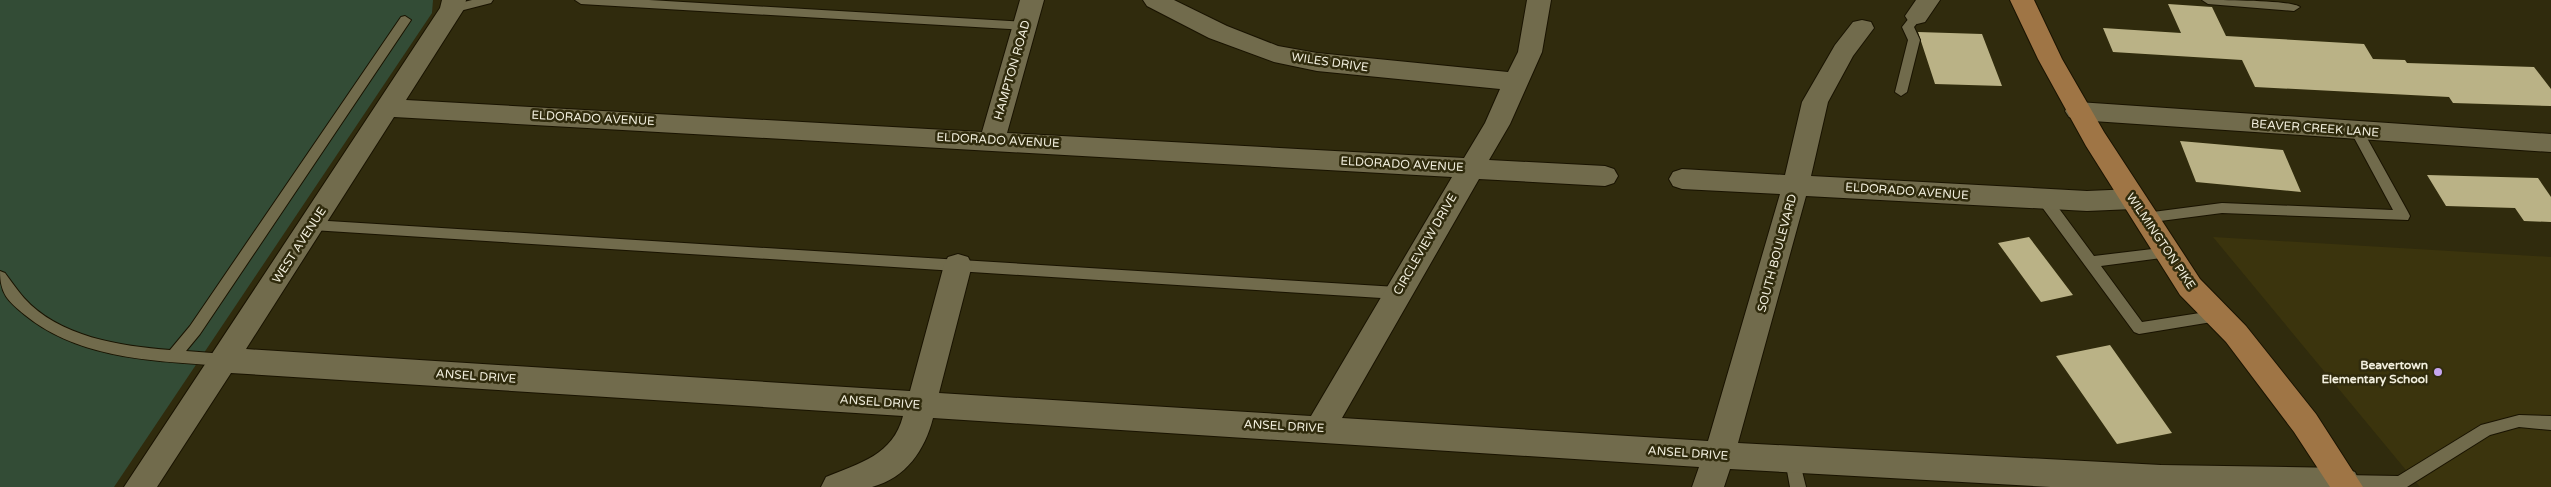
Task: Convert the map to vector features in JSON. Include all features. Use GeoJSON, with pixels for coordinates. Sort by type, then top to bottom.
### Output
{"type":"FeatureCollection","features":[{"type":"Feature","properties":{"kind":"main road","name":"WILMINGTON PIKE"},"geometry":{"type":"LineString","coordinates":[[2022,0],[2078,111],[2190,287],[2236,334],[2305,423],[2346,484]]}},
{"type":"Feature","properties":{"kind":"street","name":"HAMPTON ROAD"},"geometry":{"type":"LineString","coordinates":[[992,140],[1032,0]]}},
{"type":"Feature","properties":{"kind":"street","name":"WILES DRIVE"},"geometry":{"type":"LineString","coordinates":[[1155,0],[1218,32],[1274,54],[1317,62],[1516,82]]}},
{"type":"Feature","properties":{"kind":"street","name":"CIRCLEVIEW DRIVE"},"geometry":{"type":"LineString","coordinates":[[1320,428],[1497,124],[1530,52],[1539,0]]}},
{"type":"Feature","properties":{"kind":"street","name":"WEST AVENUE"},"geometry":{"type":"LineString","coordinates":[[140,487],[390,108],[453,4]]}},
{"type":"Feature","properties":{"kind":"street","name":"SOUTH BOULEVARD"},"geometry":{"type":"LineString","coordinates":[[1708,487],[1720,455],[1796,184],[1815,102],[1844,51],[1862,28]]}},
{"type":"Feature","properties":{"kind":"street","name":"ELDORADO AVENUE"},"geometry":{"type":"LineString","coordinates":[[390,108],[992,140],[1606,176]]}},
{"type":"Feature","properties":{"kind":"street","name":"BEAVER CREEK LANE"},"geometry":{"type":"LineString","coordinates":[[2078,111],[2357,132],[2551,143]]}},
{"type":"Feature","properties":{"kind":"street","name":"ELDORADO AVENUE"},"geometry":{"type":"LineString","coordinates":[[1682,179],[2087,201],[2139,208]]}},
{"type":"Feature","properties":{"kind":"street"},"geometry":{"type":"LineString","coordinates":[[837,487],[891,463],[904,452],[913,437],[958,265]]}},
{"type":"Feature","properties":{"kind":"street","name":"ANSEL DRIVE"},"geometry":{"type":"LineString","coordinates":[[225,360],[920,405],[1320,428],[1720,455],[1795,474],[1992,479],[2161,478],[2346,484]]}},
{"type":"Feature","properties":{"kind":"lane"},"geometry":{"type":"LineString","coordinates":[[453,4],[487,0]]}},
{"type":"Feature","properties":{"kind":"lane"},"geometry":{"type":"LineString","coordinates":[[581,0],[1025,26]]}},
{"type":"Feature","properties":{"kind":"lane"},"geometry":{"type":"LineString","coordinates":[[2208,0],[2294,7]]}},
{"type":"Feature","properties":{"kind":"lane"},"geometry":{"type":"LineString","coordinates":[[1901,92],[1914,40],[1908,28],[1923,8]]}},
{"type":"Feature","properties":{"kind":"lane"},"geometry":{"type":"LineString","coordinates":[[174,355],[226,284],[404,20]]}},
{"type":"Feature","properties":{"kind":"lane"},"geometry":{"type":"LineString","coordinates":[[2139,208],[2222,208],[2403,216],[2357,132]]}},
{"type":"Feature","properties":{"kind":"lane"},"geometry":{"type":"LineString","coordinates":[[2044,199],[2138,328],[2219,316]]}},
{"type":"Feature","properties":{"kind":"lane"},"geometry":{"type":"LineString","coordinates":[[312,225],[1397,293]]}},
{"type":"Feature","properties":{"kind":"lane"},"geometry":{"type":"LineString","coordinates":[[2090,262],[2169,252]]}},
{"type":"Feature","properties":{"kind":"lane"},"geometry":{"type":"LineString","coordinates":[[0,277],[20,302],[43,323],[70,338],[108,347],[225,360]]}},
{"type":"Feature","properties":{"kind":"lane"},"geometry":{"type":"LineString","coordinates":[[2346,484],[2405,485],[2486,430],[2519,421],[2551,423]]}},
{"type":"Feature","properties":{"kind":"shaded area","name":"Beavertown Elementary School"},"geometry":{"type":"Polygon","coordinates":[[[2213,237],[2551,257],[2551,487],[2420,487],[2213,237]]]}},
{"type":"Feature","properties":{"kind":"green space"},"geometry":{"type":"Polygon","coordinates":[[[0,0],[433,0],[432,13],[114,487],[0,487],[0,0]]]}},
{"type":"Feature","properties":{"kind":"building"},"geometry":{"type":"Polygon","coordinates":[[[2168,4],[2212,7],[2226,36],[2364,44],[2373,59],[2405,60],[2407,63],[2534,67],[2551,89],[2551,106],[2453,103],[2449,97],[2255,87],[2242,60],[2113,52],[2103,28],[2181,33],[2168,4]]]}},
{"type":"Feature","properties":{"kind":"building"},"geometry":{"type":"Polygon","coordinates":[[[1918,32],[1982,34],[2002,86],[1935,84],[1918,32]]]}},
{"type":"Feature","properties":{"kind":"building"},"geometry":{"type":"Polygon","coordinates":[[[2180,141],[2283,150],[2301,192],[2196,182],[2180,141]]]}},
{"type":"Feature","properties":{"kind":"building"},"geometry":{"type":"Polygon","coordinates":[[[2427,175],[2538,178],[2551,197],[2551,222],[2524,221],[2515,208],[2446,206],[2427,175]]]}},
{"type":"Feature","properties":{"kind":"building"},"geometry":{"type":"Polygon","coordinates":[[[2029,237],[2073,295],[2041,302],[1998,243],[2029,237]]]}},
{"type":"Feature","properties":{"kind":"building"},"geometry":{"type":"Polygon","coordinates":[[[2110,345],[2172,433],[2117,444],[2056,356],[2110,345]]]}},
{"type":"Feature","properties":{"kind":"place","name":"Beavertown Elementary School"},"geometry":{"type":"Point","coordinates":[2438,372]}}]}
